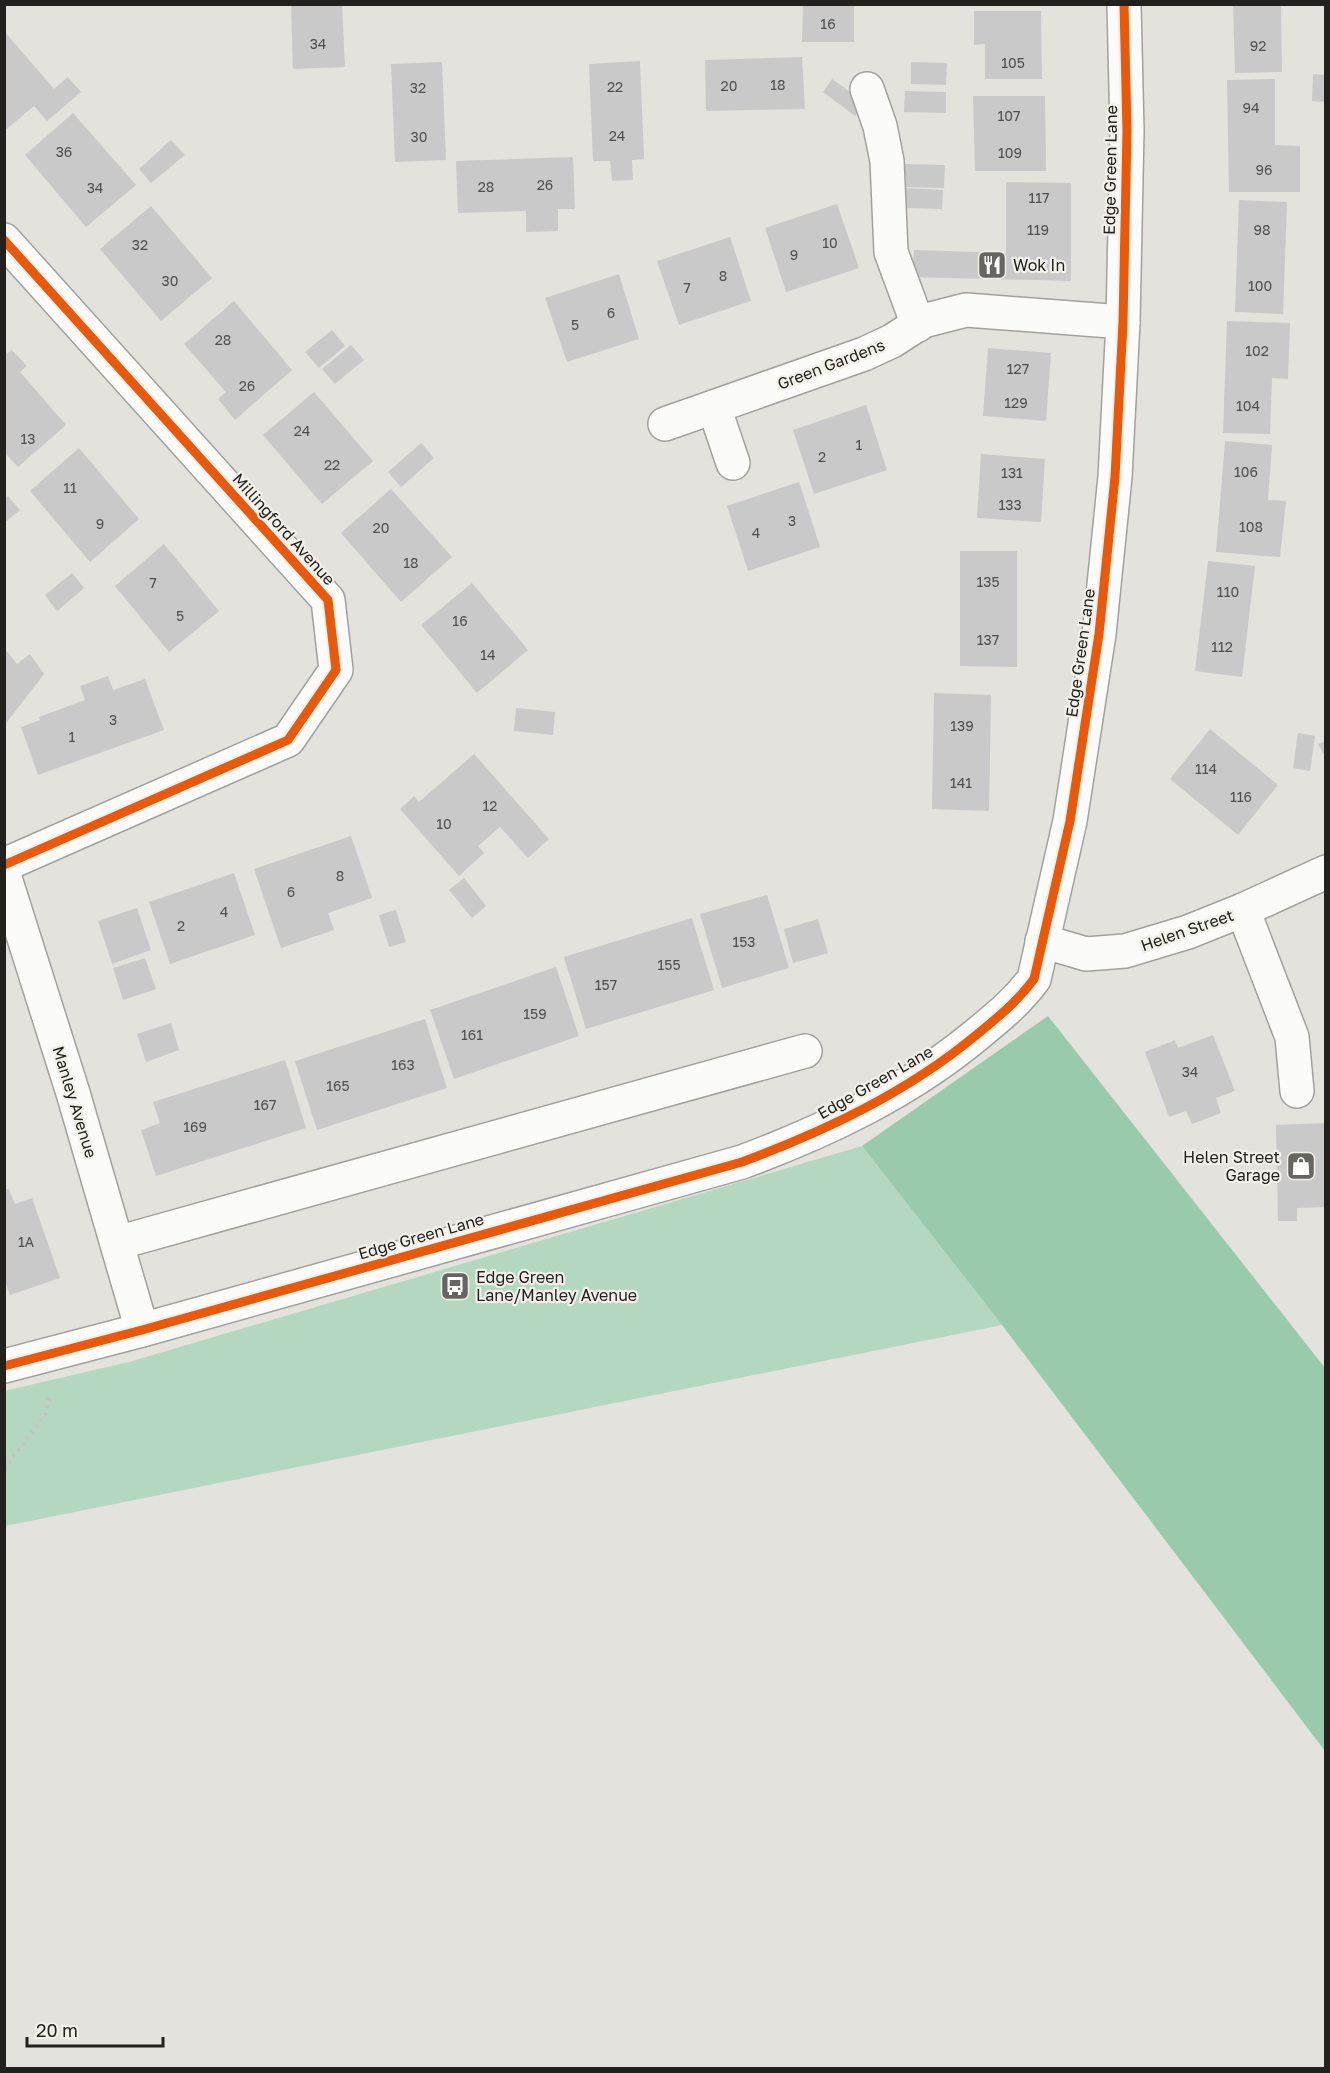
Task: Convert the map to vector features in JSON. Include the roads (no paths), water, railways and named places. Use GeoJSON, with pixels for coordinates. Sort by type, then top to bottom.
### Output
{"type":"FeatureCollection","features":[{"type":"Feature","properties":{"kind":"street","name":"Edge Green Lane"},"geometry":{"type":"LineString","coordinates":[[4,1366],[142,1330],[742,1162],[802,1140],[864,1109],[920,1077],[1008,1010],[1034,979],[1070,821],[1099,634],[1115,477],[1123,322],[1127,130],[1124,4]]}},
{"type":"Feature","properties":{"kind":"street"},"geometry":{"type":"LineString","coordinates":[[867,89],[880,126],[887,161],[891,252],[918,325]]}},
{"type":"Feature","properties":{"kind":"street","name":"Millingford Avenue"},"geometry":{"type":"LineString","coordinates":[[4,240],[328,600],[336,670],[288,740],[4,865]]}},
{"type":"Feature","properties":{"kind":"street","name":"Green Gardens"},"geometry":{"type":"LineString","coordinates":[[665,424],[864,354],[918,325],[945,314],[966,310],[1123,322]]}},
{"type":"Feature","properties":{"kind":"street"},"geometry":{"type":"LineString","coordinates":[[714,407],[733,463]]}},
{"type":"Feature","properties":{"kind":"street","name":"Helen Street"},"geometry":{"type":"LineString","coordinates":[[1042,942],[1086,954],[1125,951],[1188,932],[1244,910],[1326,872]]}},
{"type":"Feature","properties":{"kind":"street","name":"Manley Avenue"},"geometry":{"type":"LineString","coordinates":[[4,875],[73,1093],[142,1330]]}},
{"type":"Feature","properties":{"kind":"street"},"geometry":{"type":"LineString","coordinates":[[1244,910],[1292,1037],[1297,1090]]}},
{"type":"Feature","properties":{"kind":"street"},"geometry":{"type":"LineString","coordinates":[[117,1243],[805,1051]]}},
{"type":"Feature","properties":{"kind":"place","name":"Wok In"},"geometry":{"type":"Point","coordinates":[992,265]}},
{"type":"Feature","properties":{"kind":"place","name":"Helen Street Garage"},"geometry":{"type":"Point","coordinates":[1301,1166]}},
{"type":"Feature","properties":{"kind":"place","name":"Edge Green Lane/Manley Avenue"},"geometry":{"type":"Point","coordinates":[455,1286]}}]}
